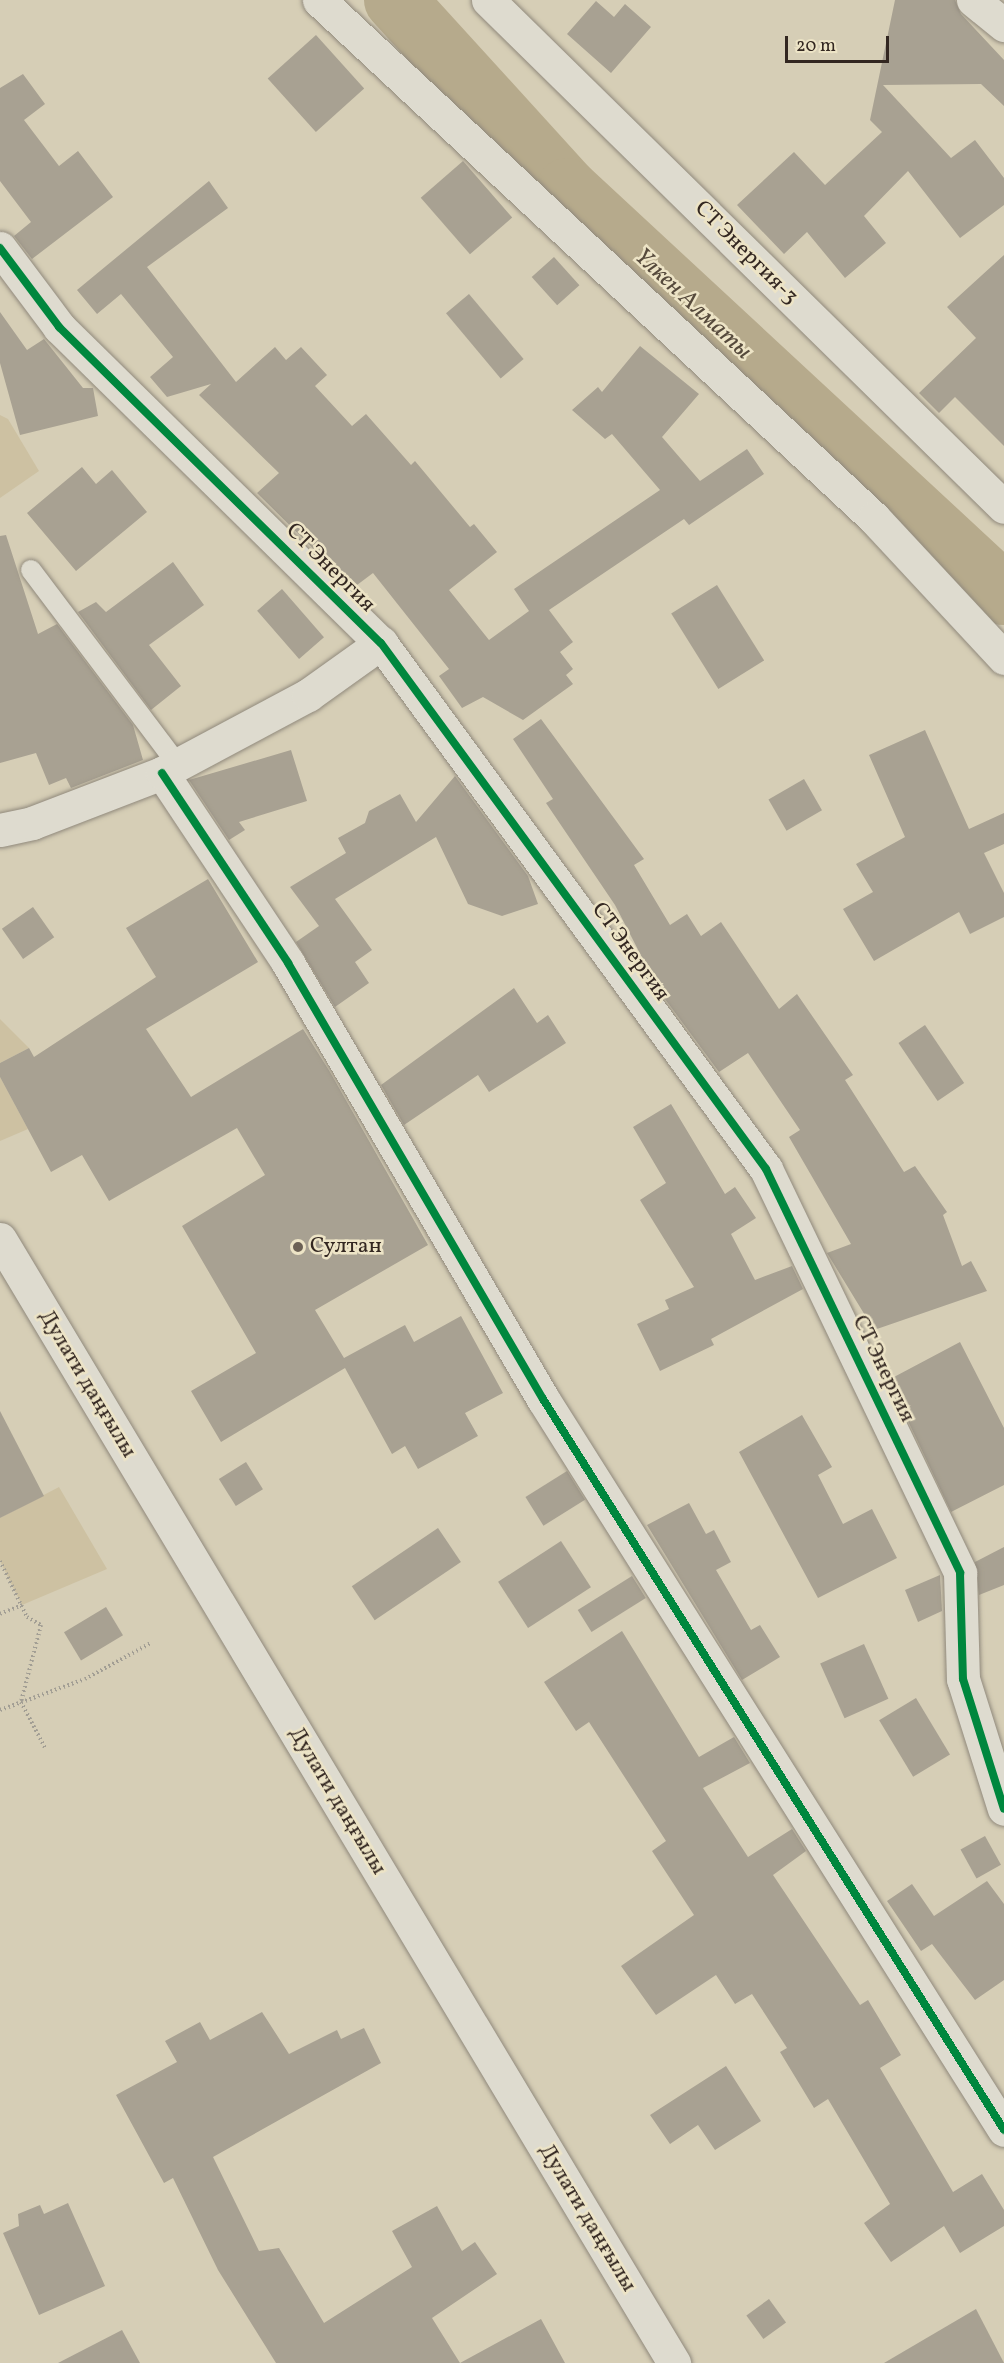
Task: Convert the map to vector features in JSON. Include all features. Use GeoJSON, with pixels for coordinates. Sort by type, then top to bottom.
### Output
{"type":"FeatureCollection","features":[{"type":"Feature","properties":{"kind":"street"},"geometry":{"type":"LineString","coordinates":[[319,0],[874,518],[1004,658]]}},
{"type":"Feature","properties":{"kind":"street","name":"СТ Энергия-3"},"geometry":{"type":"LineString","coordinates":[[488,0],[1004,507]]}},
{"type":"Feature","properties":{"kind":"street"},"geometry":{"type":"LineString","coordinates":[[973,0],[1004,26]]}},
{"type":"Feature","properties":{"kind":"street","name":"СТ Энергия"},"geometry":{"type":"LineString","coordinates":[[0,248],[59,327],[381,643],[766,1169],[960,1573],[963,1679],[1004,1809]]}},
{"type":"Feature","properties":{"kind":"street"},"geometry":{"type":"LineString","coordinates":[[0,830],[32,823],[170,769],[308,695],[381,643]]}},
{"type":"Feature","properties":{"kind":"street"},"geometry":{"type":"LineString","coordinates":[[170,769],[288,963],[543,1399],[1004,2130]]}},
{"type":"Feature","properties":{"kind":"street","name":"Дулати даңғылы"},"geometry":{"type":"LineString","coordinates":[[0,1239],[674,2363]]}},
{"type":"Feature","properties":{"kind":"lane"},"geometry":{"type":"LineString","coordinates":[[30,570],[170,769]]}},
{"type":"Feature","properties":{"kind":"path"},"geometry":{"type":"LineString","coordinates":[[0,1561],[22,1605],[41,1625],[21,1702],[45,1748]]}},
{"type":"Feature","properties":{"kind":"path"},"geometry":{"type":"LineString","coordinates":[[0,1614],[22,1605]]}},
{"type":"Feature","properties":{"kind":"path"},"geometry":{"type":"LineString","coordinates":[[0,1710],[85,1679],[152,1643]]}},
{"type":"Feature","properties":{"kind":"shaded area"},"geometry":{"type":"Polygon","coordinates":[[[0,415],[8,419],[39,471],[0,498],[0,415]]]}},
{"type":"Feature","properties":{"kind":"shaded area"},"geometry":{"type":"Polygon","coordinates":[[[0,1019],[29,1048],[0,1063],[0,1019]]]}},
{"type":"Feature","properties":{"kind":"shaded area"},"geometry":{"type":"Polygon","coordinates":[[[0,1077],[28,1129],[0,1141],[0,1077]]]}},
{"type":"Feature","properties":{"kind":"shaded area"},"geometry":{"type":"Polygon","coordinates":[[[59,1487],[107,1569],[22,1605],[0,1561],[0,1518],[59,1487]]]}},
{"type":"Feature","properties":{"kind":"building"},"geometry":{"type":"Polygon","coordinates":[[[895,0],[955,0],[961,14],[1004,60],[1004,106],[981,84],[883,85],[951,158],[975,140],[1004,178],[1004,205],[960,238],[908,171],[864,216],[886,243],[845,278],[807,232],[784,254],[737,205],[794,152],[825,185],[882,132],[870,120],[895,0]]]}},
{"type":"Feature","properties":{"kind":"building"},"geometry":{"type":"Polygon","coordinates":[[[596,1],[614,17],[625,4],[651,27],[611,73],[567,34],[596,1]]]}},
{"type":"Feature","properties":{"kind":"building"},"geometry":{"type":"Polygon","coordinates":[[[316,35],[364,89],[316,132],[268,78],[316,35]]]}},
{"type":"Feature","properties":{"kind":"building"},"geometry":{"type":"Polygon","coordinates":[[[23,74],[45,104],[24,120],[59,166],[78,151],[113,197],[32,259],[14,236],[31,222],[0,181],[0,88],[23,74]]]}},
{"type":"Feature","properties":{"kind":"building"},"geometry":{"type":"Polygon","coordinates":[[[463,161],[512,218],[470,254],[421,198],[463,161]]]}},
{"type":"Feature","properties":{"kind":"building"},"geometry":{"type":"Polygon","coordinates":[[[209,181],[228,208],[147,267],[236,382],[275,347],[286,360],[301,347],[327,375],[315,386],[352,426],[366,414],[411,465],[415,461],[470,527],[474,524],[497,552],[449,590],[489,640],[529,611],[514,589],[660,490],[612,434],[605,439],[572,410],[598,387],[602,392],[640,346],[699,394],[662,437],[700,481],[747,449],[764,474],[689,525],[684,519],[549,610],[573,642],[560,652],[573,669],[566,675],[573,684],[523,720],[483,697],[462,708],[439,676],[449,669],[373,573],[353,588],[257,493],[279,473],[199,395],[211,384],[167,397],[150,377],[173,357],[121,294],[97,314],[77,290],[209,181]]]}},
{"type":"Feature","properties":{"kind":"building"},"geometry":{"type":"Polygon","coordinates":[[[1004,255],[1004,446],[955,397],[939,413],[919,393],[976,338],[947,307],[1004,255]]]}},
{"type":"Feature","properties":{"kind":"building"},"geometry":{"type":"Polygon","coordinates":[[[554,257],[579,285],[557,305],[532,277],[554,257]]]}},
{"type":"Feature","properties":{"kind":"building"},"geometry":{"type":"Polygon","coordinates":[[[469,294],[524,359],[501,378],[446,313],[469,294]]]}},
{"type":"Feature","properties":{"kind":"building"},"geometry":{"type":"Polygon","coordinates":[[[0,312],[27,350],[44,339],[83,388],[93,388],[98,416],[20,435],[0,363],[0,312]]]}},
{"type":"Feature","properties":{"kind":"building"},"geometry":{"type":"Polygon","coordinates":[[[82,467],[96,484],[112,470],[147,512],[76,571],[27,513],[82,467]]]}},
{"type":"Feature","properties":{"kind":"building"},"geometry":{"type":"Polygon","coordinates":[[[6,535],[38,634],[57,624],[133,725],[143,760],[71,788],[66,778],[49,785],[36,753],[0,763],[0,536],[6,535]]]}},
{"type":"Feature","properties":{"kind":"building"},"geometry":{"type":"Polygon","coordinates":[[[173,562],[204,605],[149,645],[181,686],[151,710],[78,612],[96,602],[106,612],[173,562]]]}},
{"type":"Feature","properties":{"kind":"building"},"geometry":{"type":"Polygon","coordinates":[[[717,585],[764,660],[718,689],[671,614],[717,585]]]}},
{"type":"Feature","properties":{"kind":"building"},"geometry":{"type":"Polygon","coordinates":[[[282,589],[324,637],[299,659],[257,611],[282,589]]]}},
{"type":"Feature","properties":{"kind":"building"},"geometry":{"type":"Polygon","coordinates":[[[541,719],[644,859],[634,865],[670,925],[687,914],[701,936],[721,922],[779,1009],[797,994],[853,1075],[845,1080],[904,1172],[915,1166],[947,1212],[943,1215],[962,1266],[971,1261],[987,1291],[874,1330],[827,1253],[851,1244],[789,1137],[800,1130],[748,1053],[719,1072],[645,972],[648,969],[615,905],[546,803],[553,799],[513,739],[541,719]]]}},
{"type":"Feature","properties":{"kind":"building"},"geometry":{"type":"Polygon","coordinates":[[[925,730],[969,829],[1004,813],[1004,844],[984,853],[1004,893],[1004,917],[970,934],[959,912],[874,961],[843,909],[873,892],[856,864],[905,837],[869,755],[925,730]]]}},
{"type":"Feature","properties":{"kind":"building"},"geometry":{"type":"Polygon","coordinates":[[[291,750],[307,801],[239,822],[245,830],[229,840],[189,780],[291,750]]]}},
{"type":"Feature","properties":{"kind":"building"},"geometry":{"type":"Polygon","coordinates":[[[455,776],[528,876],[538,904],[502,916],[468,904],[436,837],[335,899],[372,950],[355,962],[369,983],[335,1007],[296,942],[319,926],[290,887],[346,853],[338,838],[365,823],[369,811],[400,794],[416,822],[455,776]]]}},
{"type":"Feature","properties":{"kind":"building"},"geometry":{"type":"Polygon","coordinates":[[[804,779],[822,810],[786,831],[768,800],[804,779]]]}},
{"type":"Feature","properties":{"kind":"building"},"geometry":{"type":"Polygon","coordinates":[[[208,879],[258,962],[146,1029],[191,1097],[303,1029],[330,1072],[428,1245],[315,1310],[344,1358],[405,1325],[414,1342],[461,1316],[503,1393],[465,1413],[478,1436],[418,1469],[405,1446],[392,1454],[345,1368],[221,1442],[191,1391],[256,1353],[182,1226],[265,1175],[237,1128],[109,1201],[82,1155],[51,1172],[0,1077],[0,1063],[29,1048],[34,1057],[156,977],[126,928],[208,879]]]}},
{"type":"Feature","properties":{"kind":"building"},"geometry":{"type":"Polygon","coordinates":[[[33,907],[54,937],[23,959],[2,929],[33,907]]]}},
{"type":"Feature","properties":{"kind":"building"},"geometry":{"type":"Polygon","coordinates":[[[514,988],[537,1023],[548,1015],[566,1043],[489,1092],[478,1075],[404,1125],[381,1085],[514,988]]]}},
{"type":"Feature","properties":{"kind":"building"},"geometry":{"type":"Polygon","coordinates":[[[925,1025],[964,1083],[938,1101],[898,1043],[925,1025]]]}},
{"type":"Feature","properties":{"kind":"building"},"geometry":{"type":"Polygon","coordinates":[[[671,1104],[725,1194],[735,1187],[756,1218],[731,1234],[755,1280],[792,1266],[803,1289],[711,1339],[714,1345],[660,1371],[637,1324],[669,1309],[665,1300],[694,1287],[640,1200],[666,1183],[633,1127],[671,1104]]]}},
{"type":"Feature","properties":{"kind":"building"},"geometry":{"type":"Polygon","coordinates":[[[960,1342],[1004,1428],[1004,1485],[951,1512],[899,1402],[905,1399],[894,1377],[960,1342]]]}},
{"type":"Feature","properties":{"kind":"building"},"geometry":{"type":"Polygon","coordinates":[[[0,1411],[44,1496],[0,1518],[0,1411]]]}},
{"type":"Feature","properties":{"kind":"building"},"geometry":{"type":"Polygon","coordinates":[[[802,1415],[832,1467],[818,1475],[843,1524],[872,1509],[897,1558],[818,1598],[739,1452],[802,1415]]]}},
{"type":"Feature","properties":{"kind":"building"},"geometry":{"type":"Polygon","coordinates":[[[246,1462],[263,1489],[236,1506],[219,1479],[246,1462]]]}},
{"type":"Feature","properties":{"kind":"building"},"geometry":{"type":"Polygon","coordinates":[[[567,1471],[585,1500],[543,1526],[525,1497],[567,1471]]]}},
{"type":"Feature","properties":{"kind":"building"},"geometry":{"type":"Polygon","coordinates":[[[689,1503],[706,1534],[714,1530],[731,1562],[716,1570],[751,1630],[760,1625],[780,1657],[742,1680],[647,1525],[689,1503]]]}},
{"type":"Feature","properties":{"kind":"building"},"geometry":{"type":"Polygon","coordinates":[[[438,1528],[461,1562],[375,1620],[352,1586],[438,1528]]]}},
{"type":"Feature","properties":{"kind":"building"},"geometry":{"type":"Polygon","coordinates":[[[561,1541],[591,1587],[528,1628],[498,1582],[561,1541]]]}},
{"type":"Feature","properties":{"kind":"building"},"geometry":{"type":"Polygon","coordinates":[[[1004,1547],[1004,1585],[979,1595],[975,1562],[1004,1547]]]}},
{"type":"Feature","properties":{"kind":"building"},"geometry":{"type":"Polygon","coordinates":[[[940,1575],[942,1611],[918,1622],[905,1590],[940,1575]]]}},
{"type":"Feature","properties":{"kind":"building"},"geometry":{"type":"Polygon","coordinates":[[[632,1576],[646,1598],[592,1632],[578,1610],[632,1576]]]}},
{"type":"Feature","properties":{"kind":"building"},"geometry":{"type":"Polygon","coordinates":[[[106,1607],[123,1635],[81,1661],[64,1632],[106,1607]]]}},
{"type":"Feature","properties":{"kind":"building"},"geometry":{"type":"Polygon","coordinates":[[[622,1631],[699,1757],[734,1737],[750,1763],[703,1788],[748,1857],[792,1829],[806,1851],[773,1875],[860,2005],[868,2000],[901,2055],[880,2068],[953,2192],[982,2174],[1004,2210],[1004,2226],[960,2253],[944,2226],[891,2262],[864,2223],[890,2204],[828,2099],[814,2108],[780,2052],[787,2048],[752,1994],[735,2004],[716,1975],[656,2015],[621,1966],[694,1915],[652,1851],[666,1841],[589,1722],[576,1731],[544,1682],[622,1631]]]}},
{"type":"Feature","properties":{"kind":"building"},"geometry":{"type":"Polygon","coordinates":[[[864,1644],[888,1699],[845,1718],[820,1664],[864,1644]]]}},
{"type":"Feature","properties":{"kind":"building"},"geometry":{"type":"Polygon","coordinates":[[[916,1698],[950,1755],[913,1777],[879,1720],[916,1698]]]}},
{"type":"Feature","properties":{"kind":"building"},"geometry":{"type":"Polygon","coordinates":[[[985,1836],[1001,1865],[977,1878],[961,1850],[985,1836]]]}},
{"type":"Feature","properties":{"kind":"building"},"geometry":{"type":"Polygon","coordinates":[[[987,1881],[1004,1904],[1004,1980],[975,2000],[932,1944],[921,1951],[887,1901],[912,1884],[934,1916],[987,1881]]]}},
{"type":"Feature","properties":{"kind":"building"},"geometry":{"type":"Polygon","coordinates":[[[262,2012],[289,2054],[337,2030],[341,2039],[364,2028],[381,2063],[213,2157],[259,2251],[279,2248],[324,2323],[412,2267],[392,2231],[437,2206],[462,2251],[475,2242],[497,2274],[432,2318],[460,2363],[276,2363],[218,2270],[173,2178],[164,2183],[116,2095],[177,2062],[165,2041],[200,2022],[210,2040],[262,2012]]]}},
{"type":"Feature","properties":{"kind":"building"},"geometry":{"type":"Polygon","coordinates":[[[726,2066],[761,2121],[715,2150],[698,2125],[670,2144],[650,2115],[726,2066]]]}},
{"type":"Feature","properties":{"kind":"building"},"geometry":{"type":"Polygon","coordinates":[[[68,2203],[105,2286],[39,2315],[3,2233],[19,2226],[18,2214],[40,2205],[44,2214],[68,2203]]]}},
{"type":"Feature","properties":{"kind":"building"},"geometry":{"type":"Polygon","coordinates":[[[769,2299],[786,2322],[763,2339],[746,2315],[769,2299]]]}},
{"type":"Feature","properties":{"kind":"building"},"geometry":{"type":"Polygon","coordinates":[[[976,2309],[1004,2363],[884,2363],[976,2309]]]}},
{"type":"Feature","properties":{"kind":"building"},"geometry":{"type":"Polygon","coordinates":[[[541,2319],[565,2363],[460,2363],[541,2319]]]}},
{"type":"Feature","properties":{"kind":"building"},"geometry":{"type":"Polygon","coordinates":[[[122,2330],[140,2363],[58,2363],[122,2330]]]}},
{"type":"Feature","properties":{"kind":"waterway","name":"Үлкен Алматы"},"geometry":{"type":"LineString","coordinates":[[395,0],[567,189],[1004,594]]}},
{"type":"Feature","properties":{"kind":"cycle path"},"geometry":{"type":"LineString","coordinates":[[0,248],[59,327],[381,643],[766,1169],[960,1573],[963,1679],[1004,1809]]}},
{"type":"Feature","properties":{"kind":"cycle path"},"geometry":{"type":"LineString","coordinates":[[162,773],[288,963],[543,1399],[1004,2130]]}},
{"type":"Feature","properties":{"kind":"place","name":"Султан"},"geometry":{"type":"Point","coordinates":[298,1247]}}]}
